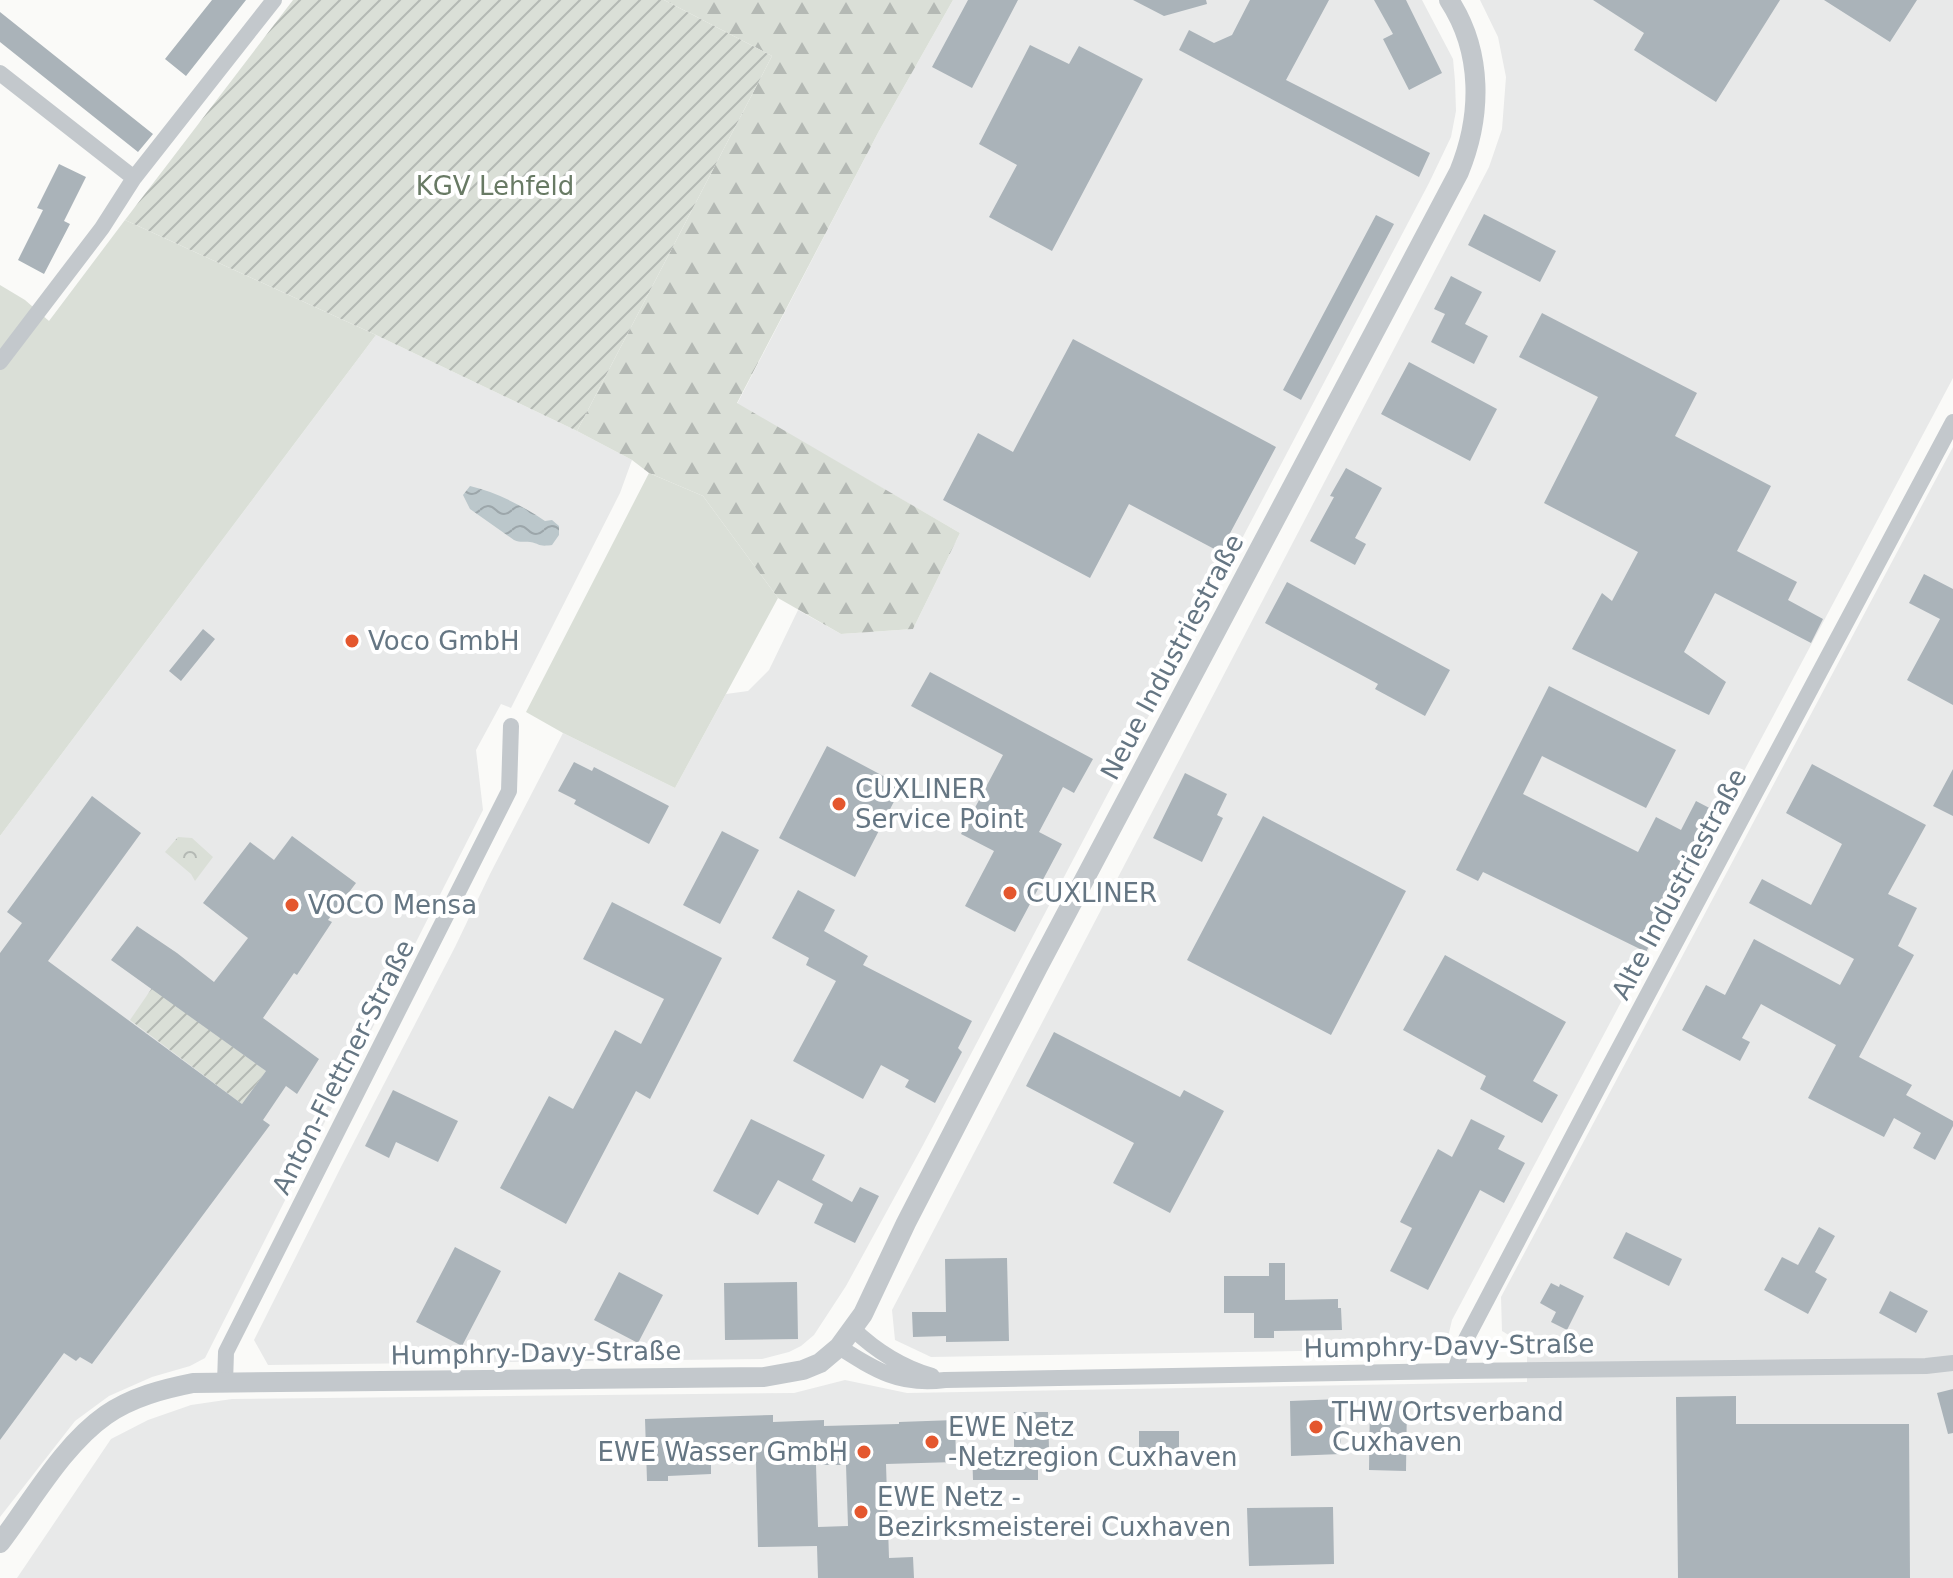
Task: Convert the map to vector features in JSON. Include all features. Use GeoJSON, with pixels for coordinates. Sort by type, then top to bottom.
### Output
{"type":"FeatureCollection","features":[{"type":"Feature","properties":{"kind":"street"},"geometry":{"type":"LineString","coordinates":[[0,362],[102,228],[134,178],[274,0]]}},
{"type":"Feature","properties":{"kind":"street","name":"Neue Industriestraße"},"geometry":{"type":"LineString","coordinates":[[853,1329],[1045,953],[1459,172],[1471,139],[1476,88],[1473,55],[1467,34],[1449,0]]}},
{"type":"Feature","properties":{"kind":"street"},"geometry":{"type":"LineString","coordinates":[[0,73],[134,178]]}},
{"type":"Feature","properties":{"kind":"street","name":"Alte Industriestraße"},"geometry":{"type":"LineString","coordinates":[[1455,1371],[1464,1343],[1586,1110],[1953,422]]}},
{"type":"Feature","properties":{"kind":"street","name":"Anton-Flettner-Straße"},"geometry":{"type":"LineString","coordinates":[[225,1383],[226,1352],[509,791],[511,726]]}},
{"type":"Feature","properties":{"kind":"street","name":"Humphry-Davy-Straße"},"geometry":{"type":"LineString","coordinates":[[0,1543],[20,1516],[41,1500],[91,1437],[114,1419],[178,1394],[225,1383],[764,1377],[803,1370],[820,1363],[839,1347],[853,1329],[870,1345],[903,1366],[945,1380]]}},
{"type":"Feature","properties":{"kind":"street","name":"Humphry-Davy-Straße"},"geometry":{"type":"LineString","coordinates":[[839,1347],[873,1369],[913,1381],[1926,1366],[1953,1363]]}},
{"type":"Feature","properties":{"kind":"shaded area"},"geometry":{"type":"Polygon","coordinates":[[[953,0],[1422,0],[1453,59],[1456,111],[1451,137],[922,1147],[846,1286],[814,1335],[789,1352],[762,1359],[268,1365],[254,1340],[563,733],[675,788],[726,694],[748,691],[769,670],[798,610],[841,634],[913,629],[960,533],[737,404],[879,131],[953,0]]]}},
{"type":"Feature","properties":{"kind":"shaded area"},"geometry":{"type":"Polygon","coordinates":[[[1480,0],[1953,0],[1953,378],[1452,1320],[1446,1340],[1416,1349],[931,1357],[895,1340],[892,1310],[1489,167],[1502,129],[1506,77],[1498,37],[1480,0]]]}},
{"type":"Feature","properties":{"kind":"shaded area"},"geometry":{"type":"Polygon","coordinates":[[[376,335],[632,460],[620,493],[511,708],[501,704],[476,750],[483,810],[205,1358],[109,1396],[75,1421],[0,1517],[0,836],[376,335]]]}},
{"type":"Feature","properties":{"kind":"shaded area"},"geometry":{"type":"Polygon","coordinates":[[[1953,447],[1953,1578],[17,1578],[111,1439],[148,1420],[191,1405],[232,1399],[794,1393],[845,1380],[907,1393],[1527,1382],[1527,1346],[1502,1331],[1501,1297],[1953,447]]]}},
{"type":"Feature","properties":{"kind":"green space","name":"KGV Lehfeld"},"geometry":{"type":"Polygon","coordinates":[[[293,0],[664,0],[772,56],[577,431],[125,220],[293,0]]]}},
{"type":"Feature","properties":{"kind":"green space"},"geometry":{"type":"Polygon","coordinates":[[[664,0],[953,0],[879,131],[737,403],[960,533],[913,629],[841,634],[778,598],[703,496],[649,473],[632,460],[577,431],[772,56],[664,0]]]}},
{"type":"Feature","properties":{"kind":"green space"},"geometry":{"type":"Polygon","coordinates":[[[125,220],[376,335],[0,836],[0,285],[25,300],[49,321],[125,220]]]}},
{"type":"Feature","properties":{"kind":"green space"},"geometry":{"type":"Polygon","coordinates":[[[649,473],[703,496],[778,598],[675,788],[526,712],[649,473]]]}},
{"type":"Feature","properties":{"kind":"green space"},"geometry":{"type":"Polygon","coordinates":[[[178,837],[192,838],[213,857],[195,881],[165,852],[178,837]]]}},
{"type":"Feature","properties":{"kind":"green space"},"geometry":{"type":"Polygon","coordinates":[[[152,988],[266,1071],[242,1104],[130,1020],[152,988]]]}},
{"type":"Feature","properties":{"kind":"water"},"geometry":{"type":"Polygon","coordinates":[[[470,486],[509,500],[545,521],[552,520],[559,526],[559,535],[552,545],[547,546],[514,540],[470,509],[463,495],[470,486]]]}},
{"type":"Feature","properties":{"kind":"building"},"geometry":{"type":"Polygon","coordinates":[[[212,0],[246,0],[186,76],[165,59],[212,0]]]}},
{"type":"Feature","properties":{"kind":"building"},"geometry":{"type":"Polygon","coordinates":[[[968,0],[1018,0],[972,88],[932,67],[968,0]]]}},
{"type":"Feature","properties":{"kind":"building"},"geometry":{"type":"Polygon","coordinates":[[[1133,0],[1206,0],[1207,4],[1164,16],[1133,0]]]}},
{"type":"Feature","properties":{"kind":"building"},"geometry":{"type":"Polygon","coordinates":[[[1250,0],[1329,0],[1286,80],[1430,153],[1419,177],[1179,50],[1189,30],[1214,43],[1232,35],[1250,0]]]}},
{"type":"Feature","properties":{"kind":"building"},"geometry":{"type":"Polygon","coordinates":[[[1374,0],[1406,0],[1442,73],[1409,90],[1383,39],[1393,34],[1374,0]]]}},
{"type":"Feature","properties":{"kind":"building"},"geometry":{"type":"Polygon","coordinates":[[[1593,0],[1780,0],[1716,102],[1634,50],[1644,33],[1593,0]]]}},
{"type":"Feature","properties":{"kind":"building"},"geometry":{"type":"Polygon","coordinates":[[[1824,0],[1917,0],[1890,42],[1824,0]]]}},
{"type":"Feature","properties":{"kind":"building"},"geometry":{"type":"Polygon","coordinates":[[[0,12],[153,134],[138,152],[0,42],[0,12]]]}},
{"type":"Feature","properties":{"kind":"building"},"geometry":{"type":"Polygon","coordinates":[[[1030,45],[1069,64],[1079,46],[1143,79],[1052,251],[989,217],[1017,165],[979,144],[1030,45]]]}},
{"type":"Feature","properties":{"kind":"building"},"geometry":{"type":"Polygon","coordinates":[[[59,164],[86,177],[64,221],[70,224],[44,274],[18,260],[43,210],[37,208],[59,164]]]}},
{"type":"Feature","properties":{"kind":"building"},"geometry":{"type":"Polygon","coordinates":[[[1484,214],[1556,251],[1540,282],[1468,245],[1484,214]]]}},
{"type":"Feature","properties":{"kind":"building"},"geometry":{"type":"Polygon","coordinates":[[[1376,215],[1394,224],[1301,400],[1283,390],[1376,215]]]}},
{"type":"Feature","properties":{"kind":"building"},"geometry":{"type":"Polygon","coordinates":[[[1451,276],[1482,292],[1465,324],[1488,336],[1474,364],[1431,342],[1445,314],[1434,309],[1451,276]]]}},
{"type":"Feature","properties":{"kind":"building"},"geometry":{"type":"Polygon","coordinates":[[[1542,313],[1697,393],[1675,436],[1771,486],[1737,551],[1797,582],[1788,600],[1823,619],[1811,643],[1715,593],[1684,652],[1726,682],[1709,715],[1572,649],[1602,593],[1612,601],[1638,552],[1544,503],[1598,397],[1519,357],[1542,313]]]}},
{"type":"Feature","properties":{"kind":"building"},"geometry":{"type":"Polygon","coordinates":[[[1073,339],[1276,447],[1220,552],[1129,504],[1090,578],[943,500],[978,433],[1013,452],[1073,339]]]}},
{"type":"Feature","properties":{"kind":"building"},"geometry":{"type":"Polygon","coordinates":[[[1409,362],[1497,409],[1470,461],[1381,414],[1409,362]]]}},
{"type":"Feature","properties":{"kind":"building"},"geometry":{"type":"Polygon","coordinates":[[[1346,468],[1382,488],[1355,538],[1366,544],[1355,565],[1310,541],[1346,468]]]}},
{"type":"Feature","properties":{"kind":"building"},"geometry":{"type":"Polygon","coordinates":[[[1924,574],[1953,589],[1953,705],[1907,680],[1940,619],[1909,603],[1924,574]]]}},
{"type":"Feature","properties":{"kind":"building"},"geometry":{"type":"Polygon","coordinates":[[[1287,582],[1450,670],[1425,716],[1375,689],[1378,684],[1265,623],[1287,582]]]}},
{"type":"Feature","properties":{"kind":"building"},"geometry":{"type":"Polygon","coordinates":[[[203,629],[215,639],[181,681],[169,671],[203,629]]]}},
{"type":"Feature","properties":{"kind":"building"},"geometry":{"type":"Polygon","coordinates":[[[930,672],[1093,759],[1074,793],[1063,787],[1039,832],[1062,844],[1015,932],[965,906],[994,851],[961,834],[1003,755],[911,706],[930,672]]]}},
{"type":"Feature","properties":{"kind":"building"},"geometry":{"type":"Polygon","coordinates":[[[1549,686],[1676,750],[1646,808],[1542,756],[1523,794],[1638,852],[1656,817],[1681,830],[1696,801],[1719,813],[1646,952],[1483,872],[1478,881],[1456,870],[1549,686]]]}},
{"type":"Feature","properties":{"kind":"building"},"geometry":{"type":"Polygon","coordinates":[[[827,746],[902,786],[855,877],[779,838],[827,746]]]}},
{"type":"Feature","properties":{"kind":"building"},"geometry":{"type":"Polygon","coordinates":[[[574,762],[592,771],[594,767],[669,806],[649,844],[574,804],[576,800],[558,791],[574,762]]]}},
{"type":"Feature","properties":{"kind":"building"},"geometry":{"type":"Polygon","coordinates":[[[1812,764],[1926,825],[1888,894],[1917,908],[1898,946],[1914,955],[1859,1057],[1912,1085],[1906,1095],[1953,1121],[1935,1160],[1913,1148],[1921,1133],[1894,1118],[1884,1137],[1808,1098],[1836,1045],[1761,1004],[1742,1038],[1750,1042],[1740,1061],[1682,1030],[1706,985],[1725,995],[1754,939],[1840,985],[1854,959],[1749,903],[1762,879],[1811,905],[1842,844],[1786,813],[1812,764]]]}},
{"type":"Feature","properties":{"kind":"building"},"geometry":{"type":"Polygon","coordinates":[[[1953,769],[1953,816],[1933,806],[1953,769]]]}},
{"type":"Feature","properties":{"kind":"building"},"geometry":{"type":"Polygon","coordinates":[[[1185,773],[1227,794],[1217,815],[1223,818],[1202,862],[1153,838],[1185,773]]]}},
{"type":"Feature","properties":{"kind":"building"},"geometry":{"type":"Polygon","coordinates":[[[92,796],[141,833],[48,961],[242,1104],[266,1071],[111,960],[137,926],[214,982],[248,938],[203,903],[250,842],[274,860],[292,836],[356,883],[328,920],[332,922],[297,975],[294,973],[263,1018],[319,1059],[297,1094],[286,1086],[263,1120],[270,1125],[92,1364],[80,1357],[76,1361],[64,1353],[0,1440],[0,953],[22,923],[7,912],[92,796]]]}},
{"type":"Feature","properties":{"kind":"building"},"geometry":{"type":"Polygon","coordinates":[[[1263,816],[1406,891],[1331,1035],[1187,960],[1263,816]]]}},
{"type":"Feature","properties":{"kind":"building"},"geometry":{"type":"Polygon","coordinates":[[[722,831],[759,850],[720,924],[683,905],[722,831]]]}},
{"type":"Feature","properties":{"kind":"building"},"geometry":{"type":"Polygon","coordinates":[[[798,890],[835,910],[824,931],[868,956],[863,965],[972,1021],[958,1048],[962,1052],[935,1103],[905,1087],[909,1080],[881,1065],[863,1099],[793,1061],[836,981],[806,965],[809,958],[772,938],[798,890]]]}},
{"type":"Feature","properties":{"kind":"building"},"geometry":{"type":"Polygon","coordinates":[[[612,902],[722,958],[650,1099],[636,1091],[566,1224],[500,1188],[549,1096],[573,1109],[615,1030],[641,1044],[664,999],[583,959],[612,902]]]}},
{"type":"Feature","properties":{"kind":"building"},"geometry":{"type":"Polygon","coordinates":[[[1445,955],[1566,1022],[1533,1081],[1558,1095],[1542,1123],[1480,1089],[1486,1076],[1403,1030],[1445,955]]]}},
{"type":"Feature","properties":{"kind":"building"},"geometry":{"type":"Polygon","coordinates":[[[1054,1032],[1180,1097],[1184,1090],[1224,1111],[1170,1213],[1113,1183],[1134,1143],[1026,1086],[1054,1032]]]}},
{"type":"Feature","properties":{"kind":"building"},"geometry":{"type":"Polygon","coordinates":[[[393,1090],[458,1121],[438,1162],[396,1142],[389,1158],[365,1146],[393,1090]]]}},
{"type":"Feature","properties":{"kind":"building"},"geometry":{"type":"Polygon","coordinates":[[[751,1119],[825,1155],[812,1180],[852,1202],[860,1187],[879,1196],[855,1243],[814,1223],[823,1204],[778,1180],[758,1215],[713,1191],[751,1119]]]}},
{"type":"Feature","properties":{"kind":"building"},"geometry":{"type":"Polygon","coordinates":[[[1471,1119],[1505,1136],[1498,1149],[1525,1163],[1504,1203],[1480,1190],[1428,1290],[1390,1271],[1412,1228],[1400,1222],[1438,1149],[1452,1157],[1471,1119]]]}},
{"type":"Feature","properties":{"kind":"building"},"geometry":{"type":"Polygon","coordinates":[[[1819,1227],[1835,1236],[1815,1272],[1827,1279],[1808,1314],[1764,1290],[1782,1257],[1798,1265],[1819,1227]]]}},
{"type":"Feature","properties":{"kind":"building"},"geometry":{"type":"Polygon","coordinates":[[[1626,1232],[1682,1259],[1669,1286],[1613,1258],[1626,1232]]]}},
{"type":"Feature","properties":{"kind":"building"},"geometry":{"type":"Polygon","coordinates":[[[455,1247],[501,1271],[462,1346],[416,1322],[455,1247]]]}},
{"type":"Feature","properties":{"kind":"building"},"geometry":{"type":"Polygon","coordinates":[[[1007,1258],[1009,1341],[946,1342],[946,1336],[913,1337],[912,1312],[946,1312],[945,1259],[1007,1258]]]}},
{"type":"Feature","properties":{"kind":"building"},"geometry":{"type":"Polygon","coordinates":[[[1269,1263],[1285,1263],[1285,1300],[1338,1299],[1342,1330],[1274,1331],[1274,1338],[1254,1338],[1254,1313],[1224,1313],[1224,1276],[1269,1276],[1269,1263]]]}},
{"type":"Feature","properties":{"kind":"building"},"geometry":{"type":"Polygon","coordinates":[[[619,1272],[663,1295],[638,1343],[594,1320],[619,1272]]]}},
{"type":"Feature","properties":{"kind":"building"},"geometry":{"type":"Polygon","coordinates":[[[797,1282],[798,1339],[725,1340],[724,1283],[797,1282]]]}},
{"type":"Feature","properties":{"kind":"building"},"geometry":{"type":"Polygon","coordinates":[[[1551,1283],[1584,1296],[1567,1330],[1551,1322],[1556,1312],[1540,1303],[1551,1283]]]}},
{"type":"Feature","properties":{"kind":"building"},"geometry":{"type":"Polygon","coordinates":[[[1890,1291],[1928,1311],[1916,1333],[1879,1313],[1890,1291]]]}},
{"type":"Feature","properties":{"kind":"building"},"geometry":{"type":"Polygon","coordinates":[[[1953,1389],[1953,1433],[1948,1434],[1937,1393],[1953,1389]]]}},
{"type":"Feature","properties":{"kind":"building"},"geometry":{"type":"Polygon","coordinates":[[[1736,1396],[1736,1424],[1909,1424],[1910,1578],[1678,1578],[1676,1397],[1736,1396]]]}},
{"type":"Feature","properties":{"kind":"building","name":"THW Ortsverband Cuxhaven"},"geometry":{"type":"Polygon","coordinates":[[[1340,1399],[1341,1454],[1291,1456],[1290,1401],[1340,1399]]]}},
{"type":"Feature","properties":{"kind":"building"},"geometry":{"type":"Polygon","coordinates":[[[1370,1400],[1407,1401],[1406,1471],[1369,1470],[1370,1400]]]}},
{"type":"Feature","properties":{"kind":"building"},"geometry":{"type":"Polygon","coordinates":[[[1014,1412],[1048,1412],[1049,1449],[1038,1449],[1038,1480],[973,1480],[972,1449],[1014,1448],[1014,1412]]]}},
{"type":"Feature","properties":{"kind":"building"},"geometry":{"type":"Polygon","coordinates":[[[773,1415],[773,1422],[824,1420],[824,1426],[955,1420],[956,1462],[886,1464],[889,1558],[913,1557],[914,1578],[818,1578],[817,1546],[758,1547],[756,1462],[711,1463],[711,1474],[668,1476],[668,1481],[647,1481],[645,1419],[773,1415]],[[816,1465],[818,1527],[848,1526],[846,1465],[816,1465]]]}},
{"type":"Feature","properties":{"kind":"building"},"geometry":{"type":"Polygon","coordinates":[[[1139,1431],[1179,1431],[1179,1450],[1139,1451],[1139,1431]]]}},
{"type":"Feature","properties":{"kind":"building"},"geometry":{"type":"Polygon","coordinates":[[[1333,1507],[1334,1564],[1249,1566],[1247,1508],[1333,1507]]]}},
{"type":"Feature","properties":{"kind":"place","name":"Voco GmbH"},"geometry":{"type":"Point","coordinates":[352,641]}},
{"type":"Feature","properties":{"kind":"place","name":"CUXLINER Service Point"},"geometry":{"type":"Point","coordinates":[839,804]}},
{"type":"Feature","properties":{"kind":"place","name":"CUXLINER"},"geometry":{"type":"Point","coordinates":[1010,893]}},
{"type":"Feature","properties":{"kind":"place","name":"VOCO Mensa"},"geometry":{"type":"Point","coordinates":[292,905]}},
{"type":"Feature","properties":{"kind":"place","name":"THW Ortsverband Cuxhaven"},"geometry":{"type":"Point","coordinates":[1316,1427]}},
{"type":"Feature","properties":{"kind":"place","name":"EWE Netz -Netzregion Cuxhaven"},"geometry":{"type":"Point","coordinates":[932,1442]}},
{"type":"Feature","properties":{"kind":"place","name":"EWE Wasser GmbH"},"geometry":{"type":"Point","coordinates":[864,1452]}},
{"type":"Feature","properties":{"kind":"place","name":"EWE Netz - Bezirksmeisterei Cuxhaven"},"geometry":{"type":"Point","coordinates":[861,1512]}}]}
